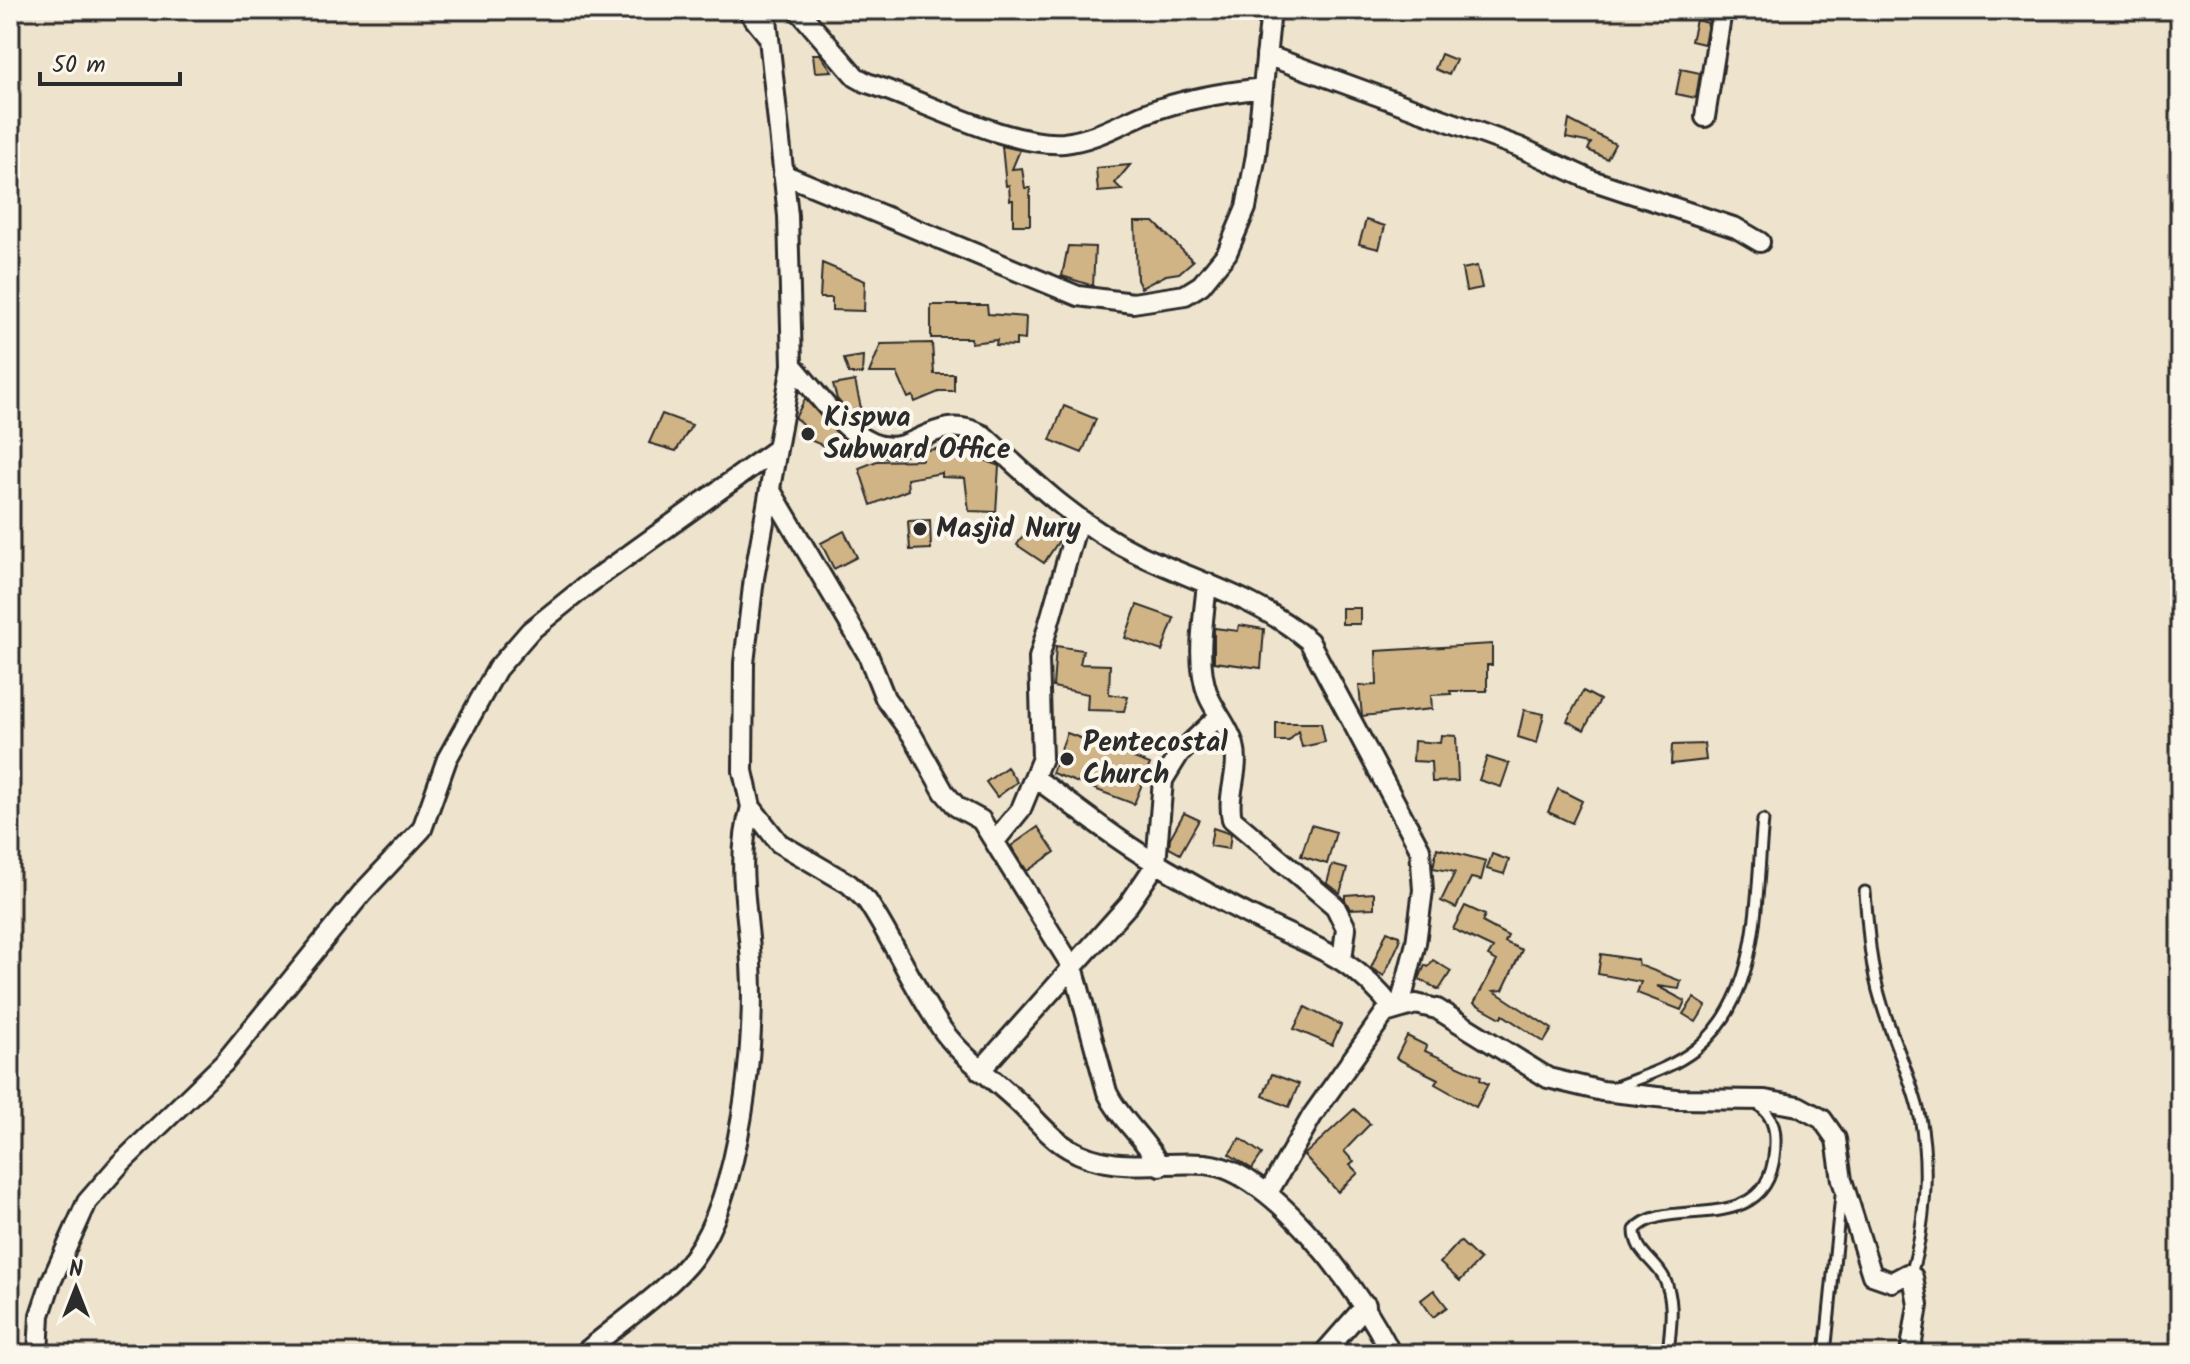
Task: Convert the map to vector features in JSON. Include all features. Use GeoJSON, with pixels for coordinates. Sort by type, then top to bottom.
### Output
{"type":"FeatureCollection","features":[{"type":"Feature","properties":{"kind":"street"},"geometry":{"type":"LineString","coordinates":[[747,10],[768,36]]}},
{"type":"Feature","properties":{"kind":"street"},"geometry":{"type":"LineString","coordinates":[[766,10],[788,216],[792,365],[754,578],[744,663],[741,726],[743,771],[751,807],[779,843],[849,884],[867,901],[946,1034],[980,1071],[1067,1148],[1110,1164],[1207,1164],[1235,1173],[1268,1193],[1366,1305],[1391,1354]]}},
{"type":"Feature","properties":{"kind":"street"},"geometry":{"type":"LineString","coordinates":[[798,10],[856,77],[1006,134],[1036,141],[1064,143],[1088,138],[1181,102],[1263,88]]}},
{"type":"Feature","properties":{"kind":"street"},"geometry":{"type":"LineString","coordinates":[[783,174],[1078,296],[1133,303],[1163,301],[1185,295],[1201,285],[1227,253],[1246,208],[1271,10]]}},
{"type":"Feature","properties":{"kind":"street"},"geometry":{"type":"LineString","coordinates":[[1705,117],[1722,10]]}},
{"type":"Feature","properties":{"kind":"street"},"geometry":{"type":"LineString","coordinates":[[1266,55],[1519,147],[1591,180],[1736,228],[1760,242]]}},
{"type":"Feature","properties":{"kind":"street"},"geometry":{"type":"LineString","coordinates":[[792,365],[841,420],[864,439],[892,448],[943,427],[965,426],[983,435],[1078,521],[1133,552],[1285,619],[1309,641],[1420,849],[1423,890],[1416,943],[1396,1008]]}},
{"type":"Feature","properties":{"kind":"street"},"geometry":{"type":"LineString","coordinates":[[38,1354],[40,1315],[51,1282],[87,1202],[120,1164],[224,1063],[362,893],[422,829],[447,759],[497,669],[530,631],[587,585],[775,450]]}},
{"type":"Feature","properties":{"kind":"street"},"geometry":{"type":"LineString","coordinates":[[770,489],[868,655],[885,698],[912,735],[944,792],[957,807],[981,820],[1074,970],[1107,1092],[1115,1109],[1148,1144],[1160,1166]]}},
{"type":"Feature","properties":{"kind":"street"},"geometry":{"type":"LineString","coordinates":[[995,841],[1021,809],[1042,758],[1039,658],[1078,521]]}},
{"type":"Feature","properties":{"kind":"street"},"geometry":{"type":"LineString","coordinates":[[1207,583],[1202,636],[1204,672],[1208,693],[1234,744],[1236,762],[1230,801],[1232,819],[1335,906],[1346,928],[1342,960]]}},
{"type":"Feature","properties":{"kind":"street"},"geometry":{"type":"LineString","coordinates":[[980,1071],[1074,970],[1129,904],[1156,864],[1163,780],[1179,754],[1219,716]]}},
{"type":"Feature","properties":{"kind":"street"},"geometry":{"type":"LineString","coordinates":[[1035,778],[1156,864],[1259,920],[1316,944],[1342,960],[1375,985],[1396,1008]]}},
{"type":"Feature","properties":{"kind":"street"},"geometry":{"type":"LineString","coordinates":[[583,1354],[693,1259],[730,1174],[749,1055],[751,961],[744,917],[742,857],[743,835],[751,807]]}},
{"type":"Feature","properties":{"kind":"street"},"geometry":{"type":"LineString","coordinates":[[1268,1193],[1312,1116],[1385,1013],[1416,1004],[1437,1009],[1548,1078],[1602,1091],[1676,1099],[1749,1099],[1798,1106],[1822,1119],[1836,1139],[1842,1180],[1872,1275],[1892,1282],[1911,1275],[1918,1305],[1910,1354]]}},
{"type":"Feature","properties":{"kind":"street"},"geometry":{"type":"LineString","coordinates":[[1323,1354],[1366,1305]]}},
{"type":"Feature","properties":{"kind":"lane"},"geometry":{"type":"LineString","coordinates":[[1602,1091],[1659,1071],[1697,1048],[1732,1008],[1748,960],[1763,820]]}},
{"type":"Feature","properties":{"kind":"lane"},"geometry":{"type":"LineString","coordinates":[[1865,892],[1869,941],[1880,999],[1920,1115],[1925,1150],[1922,1235],[1911,1275]]}},
{"type":"Feature","properties":{"kind":"lane"},"geometry":{"type":"LineString","coordinates":[[1668,1354],[1672,1302],[1663,1276],[1640,1250],[1635,1230],[1640,1224],[1659,1219],[1737,1207],[1759,1191],[1770,1170],[1775,1134],[1769,1115],[1749,1099]]}},
{"type":"Feature","properties":{"kind":"lane"},"geometry":{"type":"LineString","coordinates":[[1825,1354],[1842,1180]]}},
{"type":"Feature","properties":{"kind":"building"},"geometry":{"type":"Polygon","coordinates":[[[1696,20],[1708,23],[1704,44],[1691,41],[1696,20]]]}},
{"type":"Feature","properties":{"kind":"building"},"geometry":{"type":"Polygon","coordinates":[[[813,54],[820,54],[832,71],[815,72],[813,54]]]}},
{"type":"Feature","properties":{"kind":"building"},"geometry":{"type":"Polygon","coordinates":[[[1441,54],[1456,60],[1449,75],[1435,69],[1441,54]]]}},
{"type":"Feature","properties":{"kind":"building"},"geometry":{"type":"Polygon","coordinates":[[[1681,69],[1700,73],[1696,98],[1676,94],[1681,69]]]}},
{"type":"Feature","properties":{"kind":"building"},"geometry":{"type":"Polygon","coordinates":[[[1569,120],[1615,144],[1607,159],[1588,150],[1591,143],[1566,138],[1569,120]]]}},
{"type":"Feature","properties":{"kind":"building"},"geometry":{"type":"Polygon","coordinates":[[[1002,146],[1020,150],[1012,169],[1022,168],[1025,188],[1030,188],[1030,225],[1013,225],[1013,200],[1010,200],[1009,185],[1006,186],[1002,146]]]}},
{"type":"Feature","properties":{"kind":"building"},"geometry":{"type":"Polygon","coordinates":[[[1130,165],[1115,183],[1122,190],[1098,192],[1096,168],[1130,165]]]}},
{"type":"Feature","properties":{"kind":"building"},"geometry":{"type":"Polygon","coordinates":[[[1366,220],[1385,226],[1379,249],[1359,244],[1366,220]]]}},
{"type":"Feature","properties":{"kind":"building"},"geometry":{"type":"Polygon","coordinates":[[[1135,222],[1154,222],[1193,261],[1179,273],[1166,275],[1141,288],[1137,280],[1135,222]]]}},
{"type":"Feature","properties":{"kind":"building"},"geometry":{"type":"Polygon","coordinates":[[[1068,246],[1095,247],[1093,286],[1062,276],[1068,246]]]}},
{"type":"Feature","properties":{"kind":"building"},"geometry":{"type":"Polygon","coordinates":[[[822,263],[865,281],[864,311],[832,310],[832,298],[820,298],[822,263]]]}},
{"type":"Feature","properties":{"kind":"building"},"geometry":{"type":"Polygon","coordinates":[[[1477,266],[1482,288],[1466,291],[1462,269],[1477,266]]]}},
{"type":"Feature","properties":{"kind":"building"},"geometry":{"type":"Polygon","coordinates":[[[931,305],[987,305],[988,314],[1026,317],[1025,340],[1016,339],[1016,346],[996,345],[997,340],[971,343],[971,338],[931,338],[931,305]]]}},
{"type":"Feature","properties":{"kind":"building"},"geometry":{"type":"Polygon","coordinates":[[[932,343],[934,374],[954,374],[954,391],[941,391],[915,402],[913,396],[908,398],[897,373],[869,373],[881,344],[932,343]]]}},
{"type":"Feature","properties":{"kind":"building"},"geometry":{"type":"Polygon","coordinates":[[[863,356],[862,374],[849,374],[844,359],[863,356]]]}},
{"type":"Feature","properties":{"kind":"building"},"geometry":{"type":"Polygon","coordinates":[[[855,381],[861,408],[851,415],[837,399],[833,385],[855,381]]]}},
{"type":"Feature","properties":{"kind":"building"},"geometry":{"type":"Polygon","coordinates":[[[805,399],[849,444],[844,455],[801,436],[805,426],[795,418],[805,399]]]}},
{"type":"Feature","properties":{"kind":"building"},"geometry":{"type":"Polygon","coordinates":[[[1064,406],[1096,419],[1082,453],[1050,440],[1064,406]]]}},
{"type":"Feature","properties":{"kind":"building"},"geometry":{"type":"Polygon","coordinates":[[[662,414],[692,425],[676,451],[649,443],[662,414]]]}},
{"type":"Feature","properties":{"kind":"building"},"geometry":{"type":"Polygon","coordinates":[[[943,442],[999,466],[996,512],[969,511],[965,478],[942,477],[942,473],[907,479],[908,490],[871,505],[859,468],[877,461],[922,460],[921,451],[942,448],[943,442]]]}},
{"type":"Feature","properties":{"kind":"building"},"geometry":{"type":"Polygon","coordinates":[[[930,520],[931,549],[910,550],[908,521],[930,520]]]}},
{"type":"Feature","properties":{"kind":"building"},"geometry":{"type":"Polygon","coordinates":[[[1032,522],[1060,539],[1044,563],[1017,545],[1032,522]]]}},
{"type":"Feature","properties":{"kind":"building"},"geometry":{"type":"Polygon","coordinates":[[[844,531],[857,557],[834,569],[821,543],[844,531]]]}},
{"type":"Feature","properties":{"kind":"building"},"geometry":{"type":"Polygon","coordinates":[[[1137,605],[1174,618],[1162,651],[1125,638],[1137,605]]]}},
{"type":"Feature","properties":{"kind":"building"},"geometry":{"type":"Polygon","coordinates":[[[1342,608],[1360,608],[1360,624],[1342,624],[1342,608]]]}},
{"type":"Feature","properties":{"kind":"building"},"geometry":{"type":"Polygon","coordinates":[[[1239,625],[1264,629],[1261,668],[1214,662],[1214,628],[1238,631],[1239,625]]]}},
{"type":"Feature","properties":{"kind":"building"},"geometry":{"type":"Polygon","coordinates":[[[1492,644],[1492,665],[1487,665],[1487,691],[1450,691],[1451,694],[1431,695],[1432,709],[1362,716],[1359,686],[1377,685],[1376,651],[1492,644]]]}},
{"type":"Feature","properties":{"kind":"building"},"geometry":{"type":"Polygon","coordinates":[[[1056,646],[1083,650],[1080,664],[1110,665],[1109,694],[1128,697],[1124,711],[1087,710],[1088,694],[1053,687],[1056,646]]]}},
{"type":"Feature","properties":{"kind":"building"},"geometry":{"type":"Polygon","coordinates":[[[1583,691],[1600,700],[1584,730],[1567,721],[1583,691]]]}},
{"type":"Feature","properties":{"kind":"building"},"geometry":{"type":"Polygon","coordinates":[[[1524,710],[1544,714],[1537,743],[1518,737],[1524,710]]]}},
{"type":"Feature","properties":{"kind":"building"},"geometry":{"type":"Polygon","coordinates":[[[1276,723],[1321,723],[1325,742],[1302,747],[1298,731],[1289,741],[1276,741],[1276,723]]]}},
{"type":"Feature","properties":{"kind":"building"},"geometry":{"type":"Polygon","coordinates":[[[1067,733],[1150,764],[1134,804],[1052,773],[1067,733]]]}},
{"type":"Feature","properties":{"kind":"building"},"geometry":{"type":"Polygon","coordinates":[[[1441,735],[1456,736],[1458,781],[1432,782],[1431,762],[1413,761],[1414,741],[1440,743],[1441,735]]]}},
{"type":"Feature","properties":{"kind":"building"},"geometry":{"type":"Polygon","coordinates":[[[1704,744],[1706,760],[1671,764],[1672,745],[1704,744]]]}},
{"type":"Feature","properties":{"kind":"building"},"geometry":{"type":"Polygon","coordinates":[[[1487,757],[1509,764],[1501,787],[1479,780],[1487,757]]]}},
{"type":"Feature","properties":{"kind":"building"},"geometry":{"type":"Polygon","coordinates":[[[1007,767],[1017,782],[997,797],[986,782],[1007,767]]]}},
{"type":"Feature","properties":{"kind":"building"},"geometry":{"type":"Polygon","coordinates":[[[1558,789],[1582,801],[1572,823],[1548,812],[1558,789]]]}},
{"type":"Feature","properties":{"kind":"building"},"geometry":{"type":"Polygon","coordinates":[[[1184,813],[1199,820],[1180,854],[1169,848],[1170,838],[1184,813]]]}},
{"type":"Feature","properties":{"kind":"building"},"geometry":{"type":"Polygon","coordinates":[[[1311,825],[1336,832],[1327,864],[1301,856],[1311,825]]]}},
{"type":"Feature","properties":{"kind":"building"},"geometry":{"type":"Polygon","coordinates":[[[1038,827],[1055,852],[1027,871],[1011,846],[1038,827]]]}},
{"type":"Feature","properties":{"kind":"building"},"geometry":{"type":"Polygon","coordinates":[[[1213,828],[1231,834],[1229,849],[1210,846],[1213,828]]]}},
{"type":"Feature","properties":{"kind":"building"},"geometry":{"type":"Polygon","coordinates":[[[1437,848],[1486,861],[1481,880],[1471,878],[1456,908],[1441,901],[1455,872],[1433,868],[1437,848]]]}},
{"type":"Feature","properties":{"kind":"building"},"geometry":{"type":"Polygon","coordinates":[[[1492,854],[1509,860],[1504,874],[1487,869],[1492,854]]]}},
{"type":"Feature","properties":{"kind":"building"},"geometry":{"type":"Polygon","coordinates":[[[1332,865],[1347,869],[1340,893],[1327,883],[1332,865]]]}},
{"type":"Feature","properties":{"kind":"building"},"geometry":{"type":"Polygon","coordinates":[[[1374,893],[1374,908],[1350,909],[1345,900],[1345,895],[1374,893]]]}},
{"type":"Feature","properties":{"kind":"building"},"geometry":{"type":"Polygon","coordinates":[[[1465,906],[1485,915],[1482,922],[1508,936],[1505,942],[1522,950],[1503,990],[1494,991],[1552,1029],[1544,1042],[1503,1015],[1501,1018],[1474,1003],[1497,961],[1488,956],[1493,948],[1453,929],[1465,906]]]}},
{"type":"Feature","properties":{"kind":"building"},"geometry":{"type":"Polygon","coordinates":[[[1387,931],[1399,936],[1400,941],[1384,976],[1371,968],[1387,931]]]}},
{"type":"Feature","properties":{"kind":"building"},"geometry":{"type":"Polygon","coordinates":[[[1601,954],[1638,960],[1639,965],[1681,981],[1679,989],[1657,986],[1685,1001],[1681,1010],[1637,993],[1641,982],[1598,974],[1601,954]]]}},
{"type":"Feature","properties":{"kind":"building"},"geometry":{"type":"Polygon","coordinates":[[[1433,960],[1451,971],[1439,990],[1419,979],[1425,965],[1428,967],[1433,960]]]}},
{"type":"Feature","properties":{"kind":"building"},"geometry":{"type":"Polygon","coordinates":[[[1694,998],[1706,1006],[1696,1022],[1683,1014],[1694,998]]]}},
{"type":"Feature","properties":{"kind":"building"},"geometry":{"type":"Polygon","coordinates":[[[1305,1007],[1341,1025],[1332,1045],[1294,1029],[1305,1007]]]}},
{"type":"Feature","properties":{"kind":"building"},"geometry":{"type":"Polygon","coordinates":[[[1407,1036],[1427,1046],[1425,1051],[1481,1076],[1480,1080],[1488,1084],[1476,1107],[1435,1084],[1438,1079],[1396,1058],[1407,1036]]]}},
{"type":"Feature","properties":{"kind":"building"},"geometry":{"type":"Polygon","coordinates":[[[1272,1074],[1299,1084],[1289,1107],[1263,1096],[1272,1074]]]}},
{"type":"Feature","properties":{"kind":"building"},"geometry":{"type":"Polygon","coordinates":[[[1354,1109],[1370,1124],[1344,1151],[1354,1162],[1350,1165],[1358,1173],[1338,1192],[1304,1155],[1354,1109]]]}},
{"type":"Feature","properties":{"kind":"building"},"geometry":{"type":"Polygon","coordinates":[[[1240,1138],[1262,1154],[1252,1169],[1229,1154],[1240,1138]]]}},
{"type":"Feature","properties":{"kind":"building"},"geometry":{"type":"Polygon","coordinates":[[[1460,1241],[1480,1260],[1460,1281],[1440,1263],[1460,1241]]]}},
{"type":"Feature","properties":{"kind":"building"},"geometry":{"type":"Polygon","coordinates":[[[1434,1290],[1447,1307],[1433,1317],[1421,1300],[1434,1290]]]}},
{"type":"Feature","properties":{"kind":"place","name":"Kispwa Subward Office"},"geometry":{"type":"Point","coordinates":[808,434]}},
{"type":"Feature","properties":{"kind":"place","name":"Masjid Nury"},"geometry":{"type":"Point","coordinates":[920,529]}},
{"type":"Feature","properties":{"kind":"place","name":"Pentecostal Church"},"geometry":{"type":"Point","coordinates":[1067,759]}}]}
